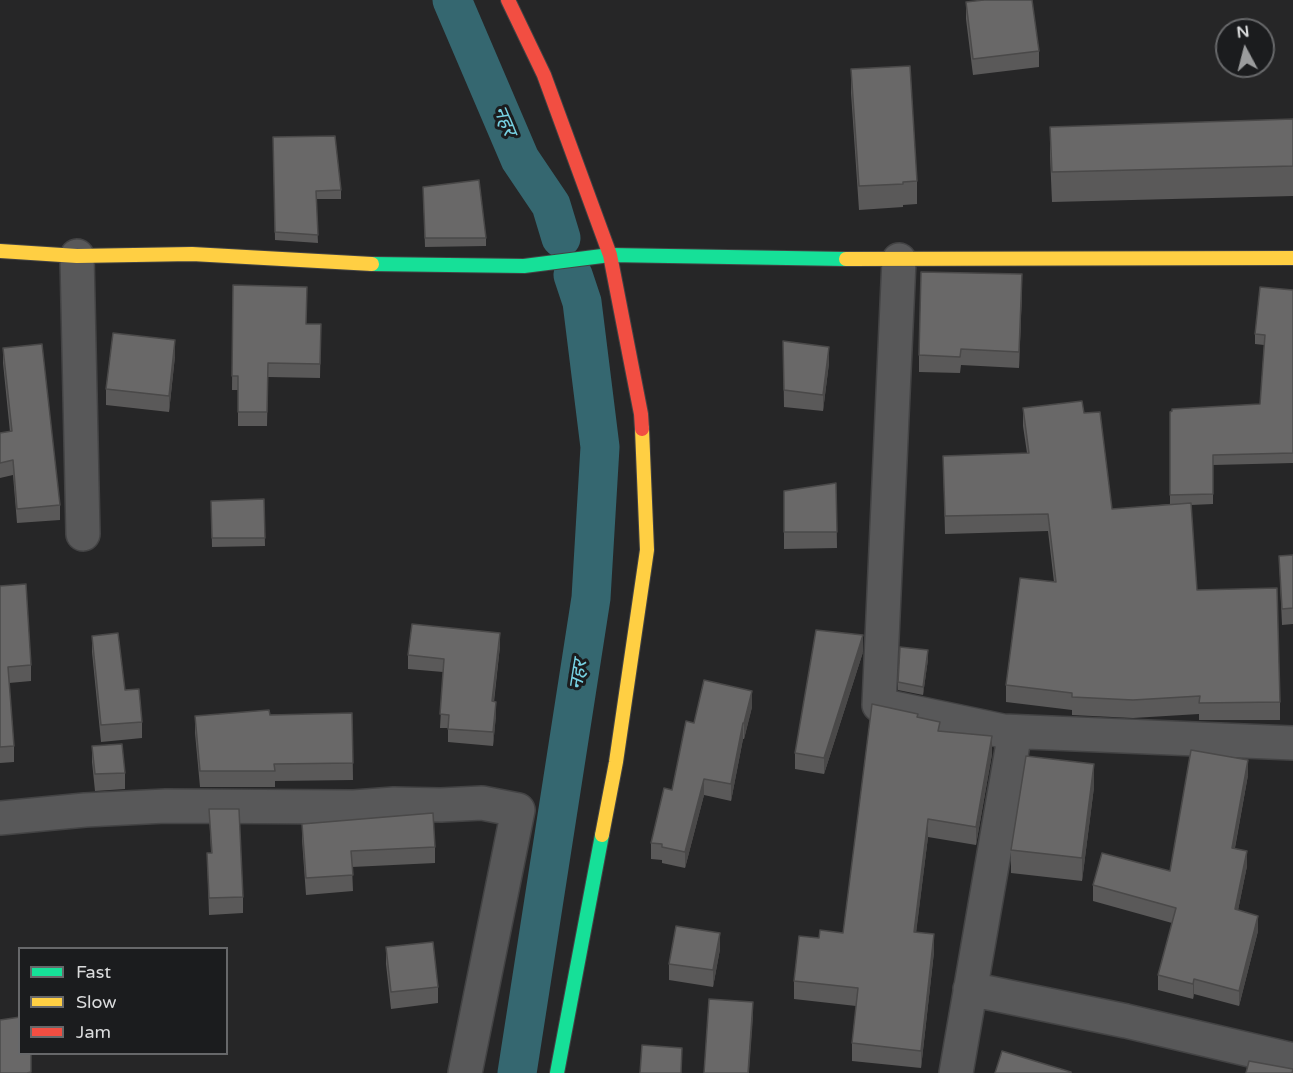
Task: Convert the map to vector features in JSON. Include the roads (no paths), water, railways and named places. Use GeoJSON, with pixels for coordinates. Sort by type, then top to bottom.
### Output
{"type":"FeatureCollection","features":[{"type":"Feature","properties":{"kind":"street"},"geometry":{"type":"LineString","coordinates":[[508,0],[544,75],[610,255],[641,414],[647,550],[616,762],[557,1073]]}},
{"type":"Feature","properties":{"kind":"street"},"geometry":{"type":"LineString","coordinates":[[0,251],[77,256],[192,254],[352,264],[524,266],[610,255],[899,260],[1293,258]]}},
{"type":"Feature","properties":{"kind":"street"},"geometry":{"type":"LineString","coordinates":[[77,256],[82,534]]}},
{"type":"Feature","properties":{"kind":"street"},"geometry":{"type":"LineString","coordinates":[[899,260],[879,705],[1003,731],[1293,743]]}},
{"type":"Feature","properties":{"kind":"street"},"geometry":{"type":"LineString","coordinates":[[956,1073],[1015,732]]}},
{"type":"Feature","properties":{"kind":"street"},"geometry":{"type":"LineString","coordinates":[[0,818],[84,810],[166,806],[354,807],[482,803],[518,810],[465,1073]]}},
{"type":"Feature","properties":{"kind":"street"},"geometry":{"type":"LineString","coordinates":[[970,989],[1126,1021],[1293,1060]]}},
{"type":"Feature","properties":{"kind":"waterway","name":"नहर"},"geometry":{"type":"LineString","coordinates":[[452,0],[520,159],[551,205],[561,238]]}},
{"type":"Feature","properties":{"kind":"waterway","name":"नहर"},"geometry":{"type":"LineString","coordinates":[[517,1073],[591,598],[600,447],[582,302],[573,275]]}}]}
